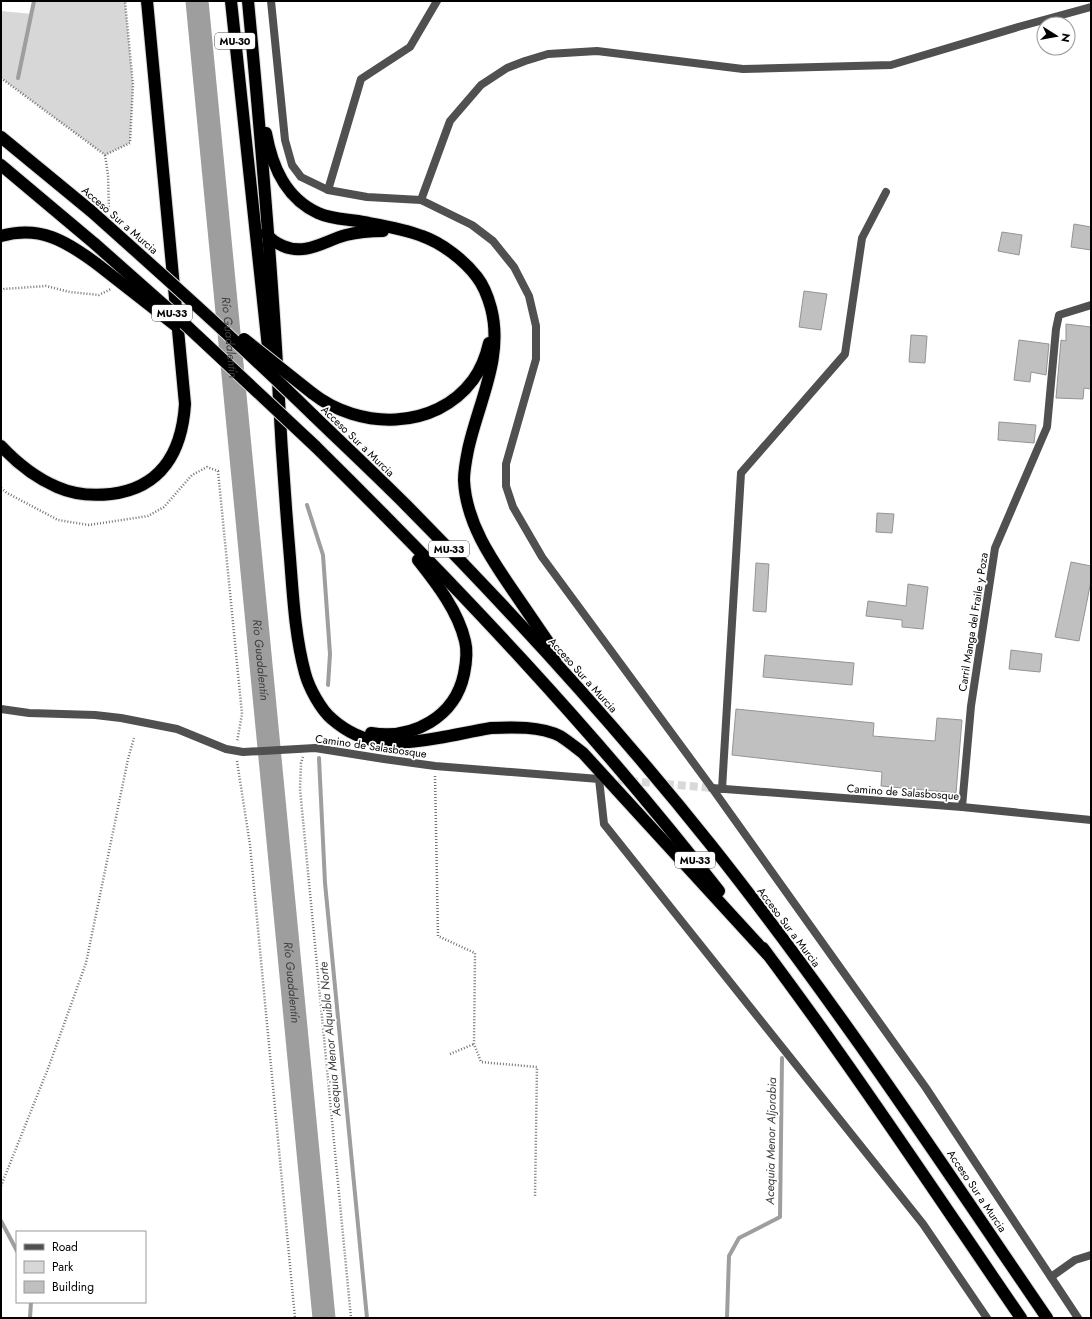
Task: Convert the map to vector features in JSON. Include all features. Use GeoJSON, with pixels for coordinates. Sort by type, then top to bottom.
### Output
{"type":"FeatureCollection","features":[{"type":"Feature","properties":{"kind":"highway"},"geometry":{"type":"LineString","coordinates":[[1,446],[12,458],[27,470],[57,487],[85,495],[99,495],[128,491],[149,481],[161,472],[169,461],[180,436],[184,421],[185,404],[147,1]]}},
{"type":"Feature","properties":{"kind":"highway","name":"MU-30"},"geometry":{"type":"LineString","coordinates":[[231,1],[239,81]]}},
{"type":"Feature","properties":{"kind":"highway","name":"MU-30"},"geometry":{"type":"LineString","coordinates":[[248,1],[255,78]]}},
{"type":"Feature","properties":{"kind":"highway"},"geometry":{"type":"LineString","coordinates":[[255,78],[269,237],[283,482]]}},
{"type":"Feature","properties":{"kind":"highway"},"geometry":{"type":"LineString","coordinates":[[255,78],[267,139],[273,160],[281,181],[297,199],[308,208],[329,218],[404,230],[423,236],[456,256],[477,277],[484,289],[492,312],[495,341],[493,364],[470,440],[467,455],[464,480],[466,497],[481,541],[504,578],[580,689]]}},
{"type":"Feature","properties":{"kind":"highway"},"geometry":{"type":"LineString","coordinates":[[239,81],[259,219],[269,237],[277,244],[287,248],[302,250],[310,249],[346,235],[359,232],[404,230]]}},
{"type":"Feature","properties":{"kind":"highway"},"geometry":{"type":"LineString","coordinates":[[239,81],[300,650],[305,675],[312,692],[330,718],[355,735],[368,740],[383,743],[411,743],[491,728],[533,729],[558,736],[583,752],[767,954]]}},
{"type":"Feature","properties":{"kind":"highway","name":"Acceso Sur a Murcia"},"geometry":{"type":"LineString","coordinates":[[1,137],[91,211],[261,364],[409,508],[580,689],[706,839],[783,939],[903,1107],[1047,1318]]}},
{"type":"Feature","properties":{"kind":"highway","name":"MU-33"},"geometry":{"type":"LineString","coordinates":[[1,165],[95,244],[249,383],[316,446],[517,654],[609,757],[694,859],[822,1028],[1021,1318]]}},
{"type":"Feature","properties":{"kind":"highway"},"geometry":{"type":"LineString","coordinates":[[1,236],[13,232],[26,232],[52,236],[78,249],[249,383]]}},
{"type":"Feature","properties":{"kind":"highway"},"geometry":{"type":"LineString","coordinates":[[191,300],[321,400],[337,409],[367,418],[384,421],[403,419],[432,411],[446,404],[466,389],[482,366],[488,348],[492,327],[492,312]]}},
{"type":"Feature","properties":{"kind":"highway"},"geometry":{"type":"LineString","coordinates":[[330,718],[352,728],[373,734],[386,735],[409,732],[432,722],[445,710],[457,693],[463,680],[466,666],[466,642],[461,628],[444,594],[361,491]]}},
{"type":"Feature","properties":{"kind":"street"},"geometry":{"type":"LineString","coordinates":[[271,1],[280,98],[287,147],[292,165],[301,176],[328,190],[367,197],[421,200],[472,225],[493,241],[514,266],[529,296],[536,326],[536,359],[506,464],[506,486],[513,508],[542,557],[712,788],[926,1088],[1078,1318]]}},
{"type":"Feature","properties":{"kind":"street"},"geometry":{"type":"LineString","coordinates":[[328,190],[361,79],[410,48],[437,1]]}},
{"type":"Feature","properties":{"kind":"street"},"geometry":{"type":"LineString","coordinates":[[421,200],[450,121],[481,85],[507,68],[548,54],[596,51],[743,69],[891,65],[1091,7]]}},
{"type":"Feature","properties":{"kind":"street"},"geometry":{"type":"LineString","coordinates":[[722,789],[741,473],[845,354],[862,238],[886,192]]}},
{"type":"Feature","properties":{"kind":"street","name":"Carril Manga del Fraile y Poza"},"geometry":{"type":"LineString","coordinates":[[962,807],[971,706],[995,548],[1047,427],[1056,329],[1060,315],[1091,305]]}},
{"type":"Feature","properties":{"kind":"street","name":"Camino de Salasbosque"},"geometry":{"type":"LineString","coordinates":[[1,709],[29,713],[95,715],[121,718],[177,729],[239,752],[306,748],[324,749],[435,766],[599,779],[604,824],[923,1224],[987,1318]]}},
{"type":"Feature","properties":{"kind":"street","name":"Camino de Salasbosque"},"geometry":{"type":"LineString","coordinates":[[712,788],[962,807],[1091,820]]}},
{"type":"Feature","properties":{"kind":"street"},"geometry":{"type":"LineString","coordinates":[[1051,1277],[1075,1260],[1091,1255]]}},
{"type":"Feature","properties":{"kind":"path"},"geometry":{"type":"LineString","coordinates":[[1,78],[105,155],[130,143],[133,85],[125,1]]}},
{"type":"Feature","properties":{"kind":"path"},"geometry":{"type":"LineString","coordinates":[[1,488],[7,493],[58,520],[89,525],[148,516],[164,507],[192,475],[207,467],[218,471],[242,714],[239,752],[250,845],[295,1318]]}},
{"type":"Feature","properties":{"kind":"path"},"geometry":{"type":"LineString","coordinates":[[1,1186],[49,1066],[86,963],[128,759],[134,738]]}},
{"type":"Feature","properties":{"kind":"path"},"geometry":{"type":"LineString","coordinates":[[306,748],[301,763],[300,789],[351,1318]]}},
{"type":"Feature","properties":{"kind":"path"},"geometry":{"type":"LineString","coordinates":[[435,766],[438,936],[475,953],[474,1044],[481,1062],[537,1067],[535,1197]]}},
{"type":"Feature","properties":{"kind":"path"},"geometry":{"type":"LineString","coordinates":[[450,1054],[474,1044]]}},
{"type":"Feature","properties":{"kind":"green space"},"geometry":{"type":"Polygon","coordinates":[[[33,1],[125,1],[133,85],[130,143],[105,155],[1,78],[1,11],[32,14],[33,1]]]}},
{"type":"Feature","properties":{"kind":"building"},"geometry":{"type":"Polygon","coordinates":[[[1074,224],[1091,227],[1091,250],[1071,247],[1074,224]]]}},
{"type":"Feature","properties":{"kind":"building"},"geometry":{"type":"Polygon","coordinates":[[[1002,232],[1022,235],[1019,255],[998,251],[1002,232]]]}},
{"type":"Feature","properties":{"kind":"building"},"geometry":{"type":"Polygon","coordinates":[[[804,291],[827,294],[821,330],[799,327],[804,291]]]}},
{"type":"Feature","properties":{"kind":"building"},"geometry":{"type":"Polygon","coordinates":[[[1066,324],[1091,327],[1091,389],[1084,388],[1083,399],[1056,398],[1061,340],[1066,341],[1066,324]]]}},
{"type":"Feature","properties":{"kind":"building"},"geometry":{"type":"Polygon","coordinates":[[[911,335],[927,336],[925,363],[909,362],[911,335]]]}},
{"type":"Feature","properties":{"kind":"building"},"geometry":{"type":"Polygon","coordinates":[[[1019,340],[1049,344],[1046,375],[1031,372],[1030,382],[1014,380],[1019,340]]]}},
{"type":"Feature","properties":{"kind":"building"},"geometry":{"type":"Polygon","coordinates":[[[999,422],[1036,425],[1034,443],[998,440],[999,422]]]}},
{"type":"Feature","properties":{"kind":"building"},"geometry":{"type":"Polygon","coordinates":[[[877,513],[894,514],[892,533],[876,532],[877,513]]]}},
{"type":"Feature","properties":{"kind":"building"},"geometry":{"type":"Polygon","coordinates":[[[1071,562],[1091,566],[1091,581],[1079,641],[1055,637],[1071,562]]]}},
{"type":"Feature","properties":{"kind":"building"},"geometry":{"type":"Polygon","coordinates":[[[756,563],[769,564],[766,612],[753,611],[756,563]]]}},
{"type":"Feature","properties":{"kind":"building"},"geometry":{"type":"Polygon","coordinates":[[[908,584],[928,587],[923,629],[902,627],[902,620],[866,616],[868,601],[906,606],[908,584]]]}},
{"type":"Feature","properties":{"kind":"building"},"geometry":{"type":"Polygon","coordinates":[[[1011,650],[1042,654],[1040,672],[1009,669],[1011,650]]]}},
{"type":"Feature","properties":{"kind":"building"},"geometry":{"type":"Polygon","coordinates":[[[765,655],[854,663],[852,685],[763,677],[765,655]]]}},
{"type":"Feature","properties":{"kind":"building"},"geometry":{"type":"Polygon","coordinates":[[[736,709],[874,723],[873,736],[935,741],[937,718],[962,720],[956,793],[881,786],[882,772],[732,755],[736,709]]]}},
{"type":"Feature","properties":{"kind":"waterway"},"geometry":{"type":"LineString","coordinates":[[18,78],[34,1]]}},
{"type":"Feature","properties":{"kind":"waterway","name":"Río Guadalentín"},"geometry":{"type":"LineString","coordinates":[[197,1],[324,1318]]}},
{"type":"Feature","properties":{"kind":"waterway","name":"Acequia Menor Alquibla Norte"},"geometry":{"type":"LineString","coordinates":[[307,505],[323,555],[330,654],[328,685]]}},
{"type":"Feature","properties":{"kind":"waterway","name":"Acequia Menor Alquibla Norte"},"geometry":{"type":"LineString","coordinates":[[319,758],[325,883],[367,1318]]}},
{"type":"Feature","properties":{"kind":"waterway","name":"Acequia Menor Aljorabia"},"geometry":{"type":"LineString","coordinates":[[727,1318],[729,1256],[739,1238],[780,1217],[782,1058]]}},
{"type":"Feature","properties":{"kind":"waterway"},"geometry":{"type":"LineString","coordinates":[[1,1221],[16,1249]]}},
{"type":"Feature","properties":{"kind":"waterway"},"geometry":{"type":"LineString","coordinates":[[30,1318],[31,1303]]}},
{"type":"Feature","properties":{"kind":"tunnel"},"geometry":{"type":"LineString","coordinates":[[606,779],[712,788]]}}]}
